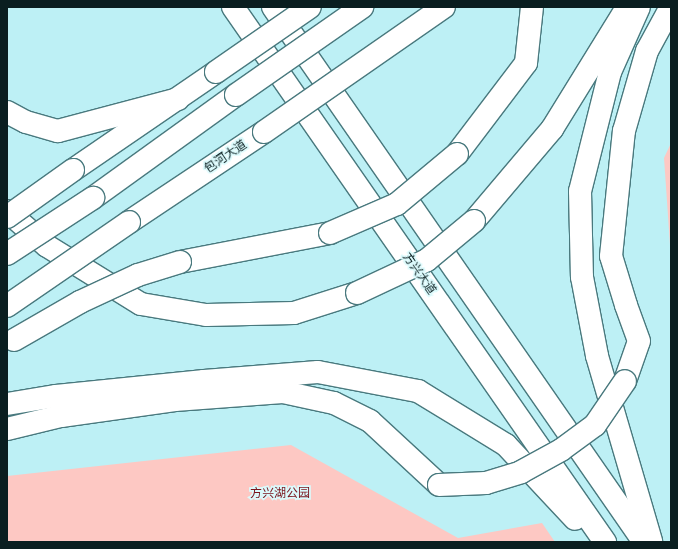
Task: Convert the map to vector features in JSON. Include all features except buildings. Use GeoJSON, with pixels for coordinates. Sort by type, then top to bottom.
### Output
{"type":"FeatureCollection","features":[{"type":"Feature","properties":{"kind":"main road","name":"方兴大道"},"geometry":{"type":"LineString","coordinates":[[233,7],[605,542]]}},
{"type":"Feature","properties":{"kind":"main road"},"geometry":{"type":"LineString","coordinates":[[273,7],[644,542]]}},
{"type":"Feature","properties":{"kind":"main road"},"geometry":{"type":"LineString","coordinates":[[7,217],[73,170],[178,100],[310,7]]}},
{"type":"Feature","properties":{"kind":"main road"},"geometry":{"type":"LineString","coordinates":[[7,254],[93,198],[362,7]]}},
{"type":"Feature","properties":{"kind":"main road","name":"包河大道"},"geometry":{"type":"LineString","coordinates":[[7,306],[264,132],[444,7]]}},
{"type":"Feature","properties":{"kind":"main road"},"geometry":{"type":"LineString","coordinates":[[11,342],[80,302],[138,275],[180,262],[330,233],[397,204],[457,154],[526,63],[532,7]]}},
{"type":"Feature","properties":{"kind":"main road"},"geometry":{"type":"LineString","coordinates":[[7,211],[47,246],[141,304],[206,315],[294,313],[357,293],[427,260],[474,221],[552,129],[628,7]]}},
{"type":"Feature","properties":{"kind":"main road"},"geometry":{"type":"LineString","coordinates":[[639,7],[610,72],[580,191],[582,277],[597,356],[651,542]]}},
{"type":"Feature","properties":{"kind":"main road"},"geometry":{"type":"LineString","coordinates":[[7,429],[61,416],[175,400],[283,392],[334,403],[370,421],[440,485],[486,483],[521,472],[561,450],[595,424],[625,381],[639,341],[611,256],[624,131],[647,52],[670,7]]}},
{"type":"Feature","properties":{"kind":"main road"},"geometry":{"type":"LineString","coordinates":[[7,112],[26,122],[58,131],[178,100]]}},
{"type":"Feature","properties":{"kind":"main road"},"geometry":{"type":"LineString","coordinates":[[7,404],[56,396],[204,381],[318,372],[418,391],[506,445],[597,542]]}},
{"type":"Feature","properties":{"kind":"green space"},"geometry":{"type":"Polygon","coordinates":[[[671,143],[671,259],[664,158],[671,143]]]}},
{"type":"Feature","properties":{"kind":"green space","name":"方兴湖公园"},"geometry":{"type":"Polygon","coordinates":[[[291,445],[458,538],[542,523],[555,542],[7,542],[7,476],[291,445]]]}}]}
